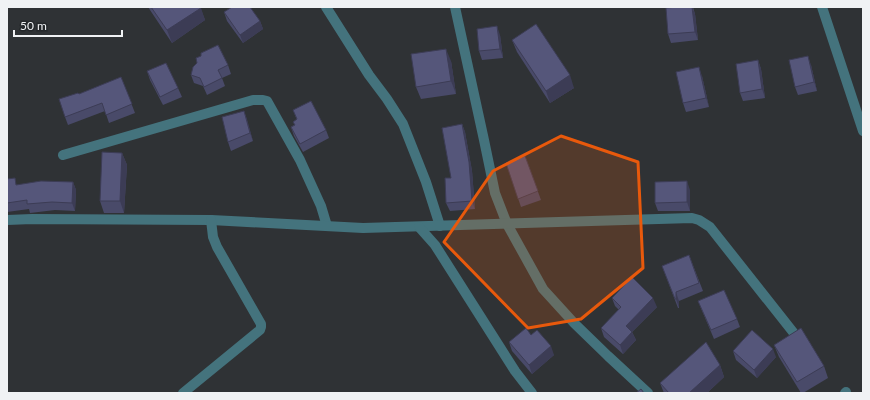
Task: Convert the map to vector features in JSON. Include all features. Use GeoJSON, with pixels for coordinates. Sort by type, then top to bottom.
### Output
{"type":"FeatureCollection","features":[{"type":"Feature","properties":{"kind":"street"},"geometry":{"type":"LineString","coordinates":[[326,7],[370,75],[388,99],[403,124],[426,182],[440,226]]}},
{"type":"Feature","properties":{"kind":"street"},"geometry":{"type":"LineString","coordinates":[[455,7],[495,193],[507,224],[543,289],[574,324],[648,393]]}},
{"type":"Feature","properties":{"kind":"street"},"geometry":{"type":"LineString","coordinates":[[822,7],[863,131]]}},
{"type":"Feature","properties":{"kind":"street"},"geometry":{"type":"LineString","coordinates":[[63,155],[253,100],[267,101],[300,160],[321,206],[327,226]]}},
{"type":"Feature","properties":{"kind":"street"},"geometry":{"type":"LineString","coordinates":[[7,220],[32,218],[211,220],[363,228],[692,218],[699,220],[710,227],[793,332]]}},
{"type":"Feature","properties":{"kind":"street"},"geometry":{"type":"LineString","coordinates":[[183,393],[260,330],[261,326],[217,247],[213,237],[211,220]]}},
{"type":"Feature","properties":{"kind":"street"},"geometry":{"type":"LineString","coordinates":[[418,227],[434,245],[515,371],[532,393]]}},
{"type":"Feature","properties":{"kind":"highlighted area"},"geometry":{"type":"Polygon","coordinates":[[[561,136],[638,162],[643,268],[581,319],[528,328],[444,242],[493,171],[561,136]]]}},
{"type":"Feature","properties":{"kind":"building"},"geometry":{"type":"Polygon","coordinates":[[[151,7],[200,7],[201,8],[167,30],[151,7]]]}},
{"type":"Feature","properties":{"kind":"building"},"geometry":{"type":"Polygon","coordinates":[[[232,7],[250,7],[260,21],[240,35],[224,12],[232,7]]]}},
{"type":"Feature","properties":{"kind":"building"},"geometry":{"type":"Polygon","coordinates":[[[692,7],[695,32],[668,34],[666,8],[692,7]]]}},
{"type":"Feature","properties":{"kind":"building"},"geometry":{"type":"Polygon","coordinates":[[[536,24],[570,75],[546,91],[512,40],[536,24]]]}},
{"type":"Feature","properties":{"kind":"building"},"geometry":{"type":"Polygon","coordinates":[[[497,26],[500,49],[479,51],[477,29],[497,26]]]}},
{"type":"Feature","properties":{"kind":"building"},"geometry":{"type":"Polygon","coordinates":[[[218,45],[228,65],[218,70],[222,78],[204,87],[200,78],[191,75],[193,67],[197,63],[196,58],[201,56],[201,53],[218,45]]]}},
{"type":"Feature","properties":{"kind":"building"},"geometry":{"type":"Polygon","coordinates":[[[446,49],[451,81],[416,87],[411,54],[446,49]]]}},
{"type":"Feature","properties":{"kind":"building"},"geometry":{"type":"Polygon","coordinates":[[[808,56],[814,82],[795,87],[789,60],[808,56]]]}},
{"type":"Feature","properties":{"kind":"building"},"geometry":{"type":"Polygon","coordinates":[[[758,60],[762,89],[740,93],[736,64],[758,60]]]}},
{"type":"Feature","properties":{"kind":"building"},"geometry":{"type":"Polygon","coordinates":[[[166,63],[178,88],[160,97],[147,71],[166,63]]]}},
{"type":"Feature","properties":{"kind":"building"},"geometry":{"type":"Polygon","coordinates":[[[699,67],[706,98],[683,103],[676,72],[699,67]]]}},
{"type":"Feature","properties":{"kind":"building"},"geometry":{"type":"Polygon","coordinates":[[[121,77],[132,104],[106,115],[102,103],[65,117],[59,99],[78,93],[79,94],[121,77]]]}},
{"type":"Feature","properties":{"kind":"building"},"geometry":{"type":"Polygon","coordinates":[[[311,101],[326,130],[300,144],[291,127],[295,125],[293,122],[297,119],[293,110],[311,101]]]}},
{"type":"Feature","properties":{"kind":"building"},"geometry":{"type":"Polygon","coordinates":[[[244,111],[250,133],[228,142],[222,117],[244,111]]]}},
{"type":"Feature","properties":{"kind":"building"},"geometry":{"type":"Polygon","coordinates":[[[462,124],[469,162],[472,201],[446,203],[445,178],[451,178],[442,128],[462,124]]]}},
{"type":"Feature","properties":{"kind":"building"},"geometry":{"type":"Polygon","coordinates":[[[102,152],[122,153],[120,201],[100,201],[102,152]]]}},
{"type":"Feature","properties":{"kind":"building"},"geometry":{"type":"Polygon","coordinates":[[[525,156],[538,191],[518,199],[506,163],[525,156]]]}},
{"type":"Feature","properties":{"kind":"building"},"geometry":{"type":"Polygon","coordinates":[[[15,178],[16,185],[41,181],[73,182],[72,203],[52,202],[27,204],[27,200],[7,203],[7,179],[15,178]]]}},
{"type":"Feature","properties":{"kind":"building"},"geometry":{"type":"Polygon","coordinates":[[[687,181],[687,202],[655,203],[655,182],[687,181]]]}},
{"type":"Feature","properties":{"kind":"building"},"geometry":{"type":"Polygon","coordinates":[[[689,255],[699,283],[676,292],[675,299],[662,266],[689,255]]]}},
{"type":"Feature","properties":{"kind":"building"},"geometry":{"type":"Polygon","coordinates":[[[632,277],[653,298],[626,326],[632,332],[620,345],[601,328],[621,307],[612,298],[632,277]]]}},
{"type":"Feature","properties":{"kind":"building"},"geometry":{"type":"Polygon","coordinates":[[[724,290],[737,319],[711,330],[698,301],[724,290]]]}},
{"type":"Feature","properties":{"kind":"building"},"geometry":{"type":"Polygon","coordinates":[[[526,328],[531,335],[537,330],[551,346],[529,365],[509,342],[526,328]]]}},
{"type":"Feature","properties":{"kind":"building"},"geometry":{"type":"Polygon","coordinates":[[[801,328],[824,366],[797,382],[774,345],[801,328]]]}},
{"type":"Feature","properties":{"kind":"building"},"geometry":{"type":"Polygon","coordinates":[[[752,330],[773,349],[754,370],[733,351],[752,330]]]}},
{"type":"Feature","properties":{"kind":"building"},"geometry":{"type":"Polygon","coordinates":[[[706,342],[720,365],[689,393],[669,393],[660,383],[706,342]]]}},
{"type":"Feature","properties":{"kind":"building"},"geometry":{"type":"Polygon","coordinates":[[[641,389],[644,393],[636,393],[641,389]]]}}]}
